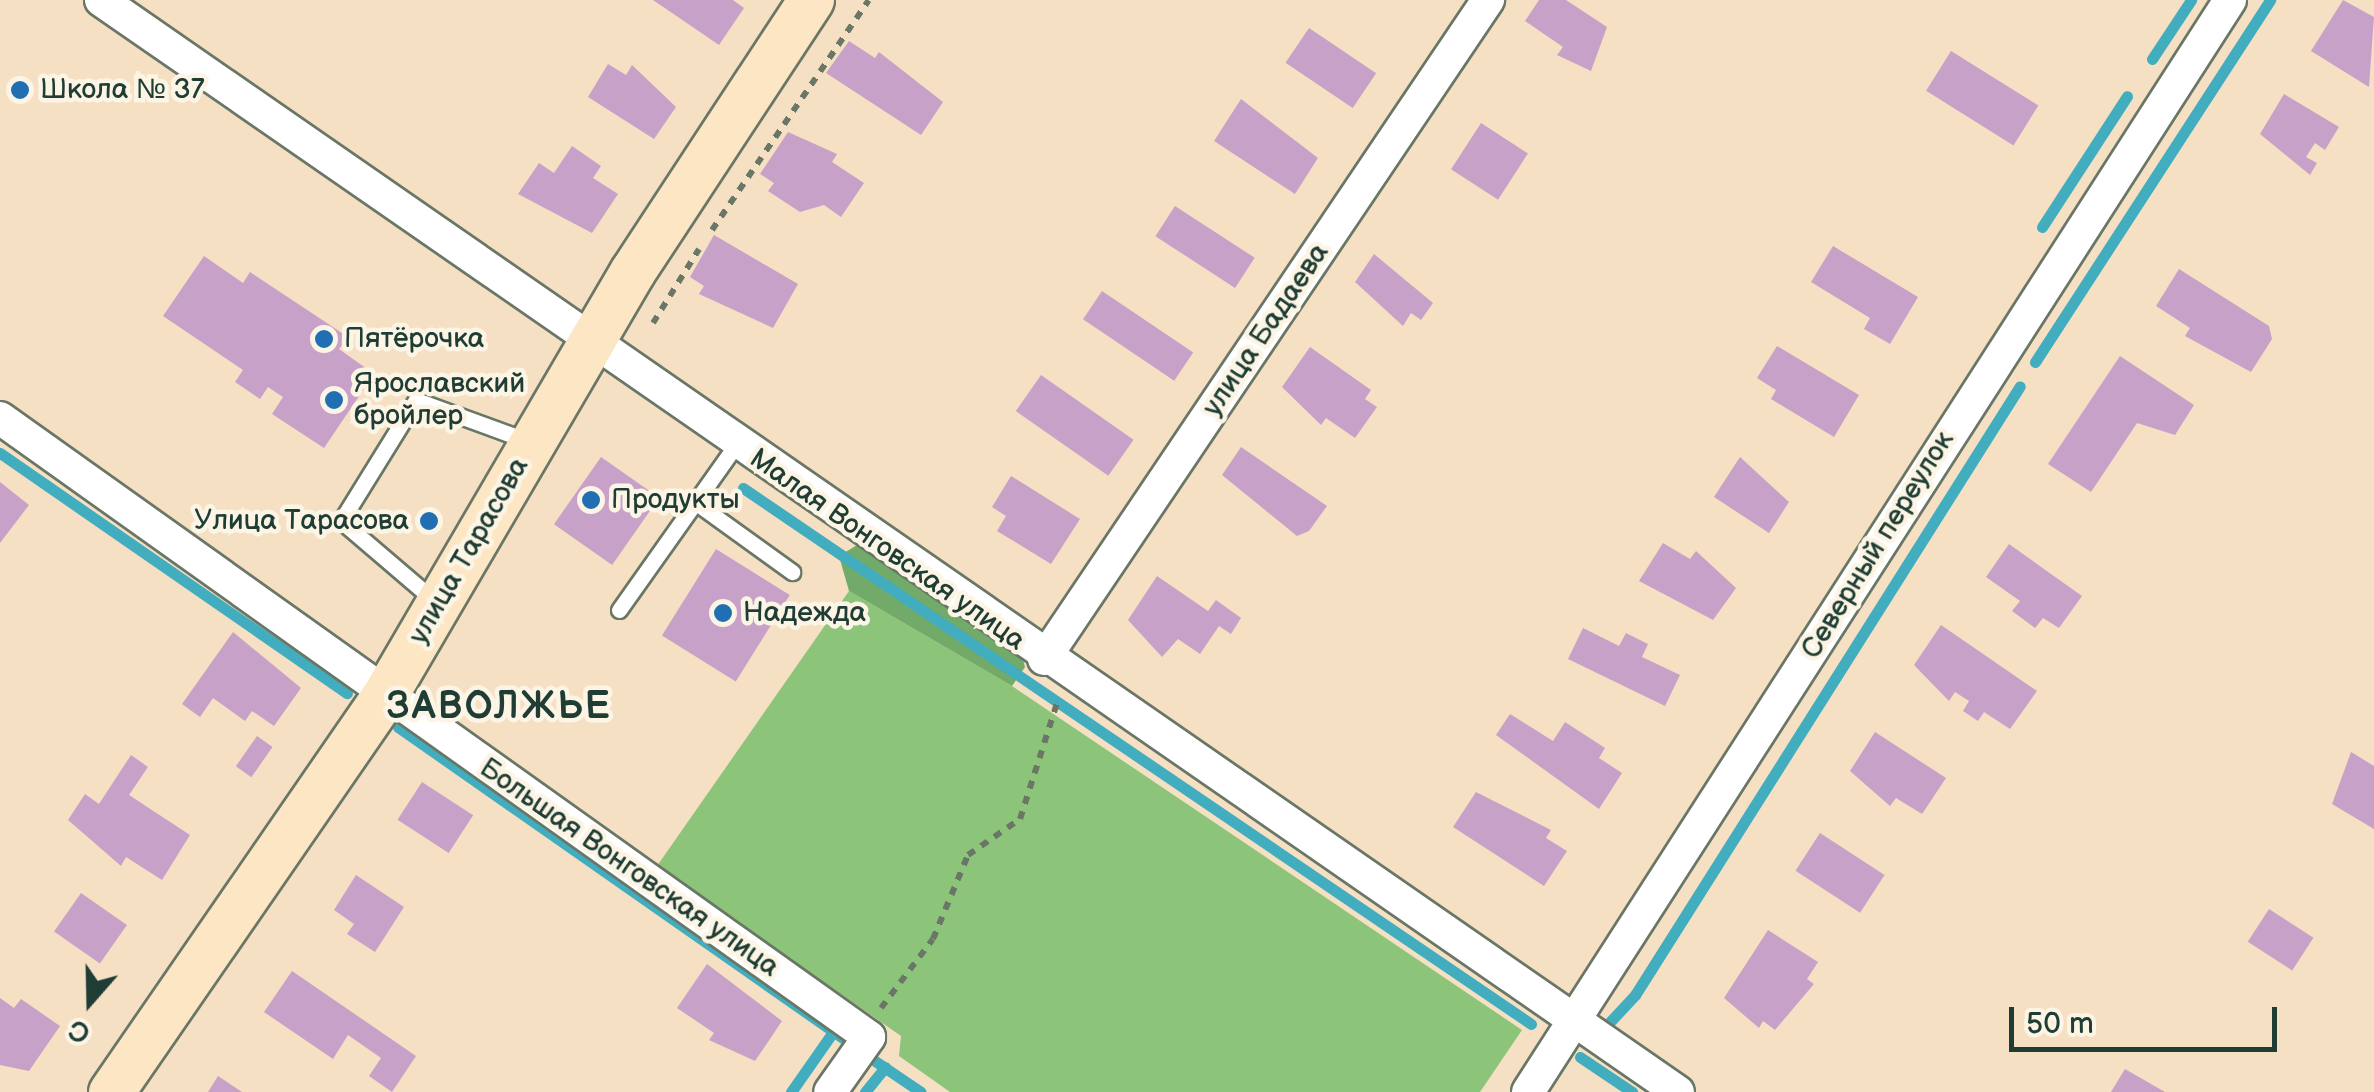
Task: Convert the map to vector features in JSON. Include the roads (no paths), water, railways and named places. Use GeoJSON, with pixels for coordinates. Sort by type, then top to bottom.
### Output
{"type":"FeatureCollection","features":[{"type":"Feature","properties":{"kind":"street","name":"Малая Вонговская улица"},"geometry":{"type":"LineString","coordinates":[[101,0],[606,356],[1678,1092]]}},
{"type":"Feature","properties":{"kind":"street","name":"улица Тарасова"},"geometry":{"type":"LineString","coordinates":[[111,1092],[386,693],[532,442],[606,356],[811,0]]}},
{"type":"Feature","properties":{"kind":"street","name":"улица Бадаева"},"geometry":{"type":"LineString","coordinates":[[1044,659],[1488,0]]}},
{"type":"Feature","properties":{"kind":"street","name":"Северный переулок"},"geometry":{"type":"LineString","coordinates":[[1528,1092],[1576,1022],[2060,252],[2230,0]]}},
{"type":"Feature","properties":{"kind":"street","name":"Большая Вонговская улица"},"geometry":{"type":"LineString","coordinates":[[0,418],[869,1037],[830,1092]]}},
{"type":"Feature","properties":{"kind":"lane"},"geometry":{"type":"LineString","coordinates":[[439,604],[340,521],[416,400],[532,442]]}},
{"type":"Feature","properties":{"kind":"lane"},"geometry":{"type":"LineString","coordinates":[[618,610],[736,445]]}},
{"type":"Feature","properties":{"kind":"lane"},"geometry":{"type":"LineString","coordinates":[[695,502],[792,572]]}},
{"type":"Feature","properties":{"kind":"waterway"},"geometry":{"type":"LineString","coordinates":[[2152,59],[2191,0]]}},
{"type":"Feature","properties":{"kind":"waterway"},"geometry":{"type":"LineString","coordinates":[[2035,362],[2270,0]]}},
{"type":"Feature","properties":{"kind":"waterway"},"geometry":{"type":"LineString","coordinates":[[2042,227],[2127,96]]}},
{"type":"Feature","properties":{"kind":"waterway"},"geometry":{"type":"LineString","coordinates":[[1607,1025],[1635,995],[2020,386]]}},
{"type":"Feature","properties":{"kind":"waterway"},"geometry":{"type":"LineString","coordinates":[[0,453],[347,693]]}},
{"type":"Feature","properties":{"kind":"waterway"},"geometry":{"type":"LineString","coordinates":[[743,488],[1531,1024]]}},
{"type":"Feature","properties":{"kind":"waterway"},"geometry":{"type":"LineString","coordinates":[[398,727],[847,1041]]}},
{"type":"Feature","properties":{"kind":"waterway"},"geometry":{"type":"LineString","coordinates":[[791,1092],[833,1032]]}},
{"type":"Feature","properties":{"kind":"waterway"},"geometry":{"type":"LineString","coordinates":[[1580,1057],[1632,1092]]}},
{"type":"Feature","properties":{"kind":"waterway"},"geometry":{"type":"LineString","coordinates":[[875,1061],[921,1092]]}},
{"type":"Feature","properties":{"kind":"waterway"},"geometry":{"type":"LineString","coordinates":[[865,1092],[885,1067]]}},
{"type":"Feature","properties":{"kind":"place","name":"Школа № 37"},"geometry":{"type":"Point","coordinates":[20,90]}},
{"type":"Feature","properties":{"kind":"place","name":"Пятёрочка"},"geometry":{"type":"Point","coordinates":[324,339]}},
{"type":"Feature","properties":{"kind":"place","name":"Ярославский бройлер"},"geometry":{"type":"Point","coordinates":[334,400]}},
{"type":"Feature","properties":{"kind":"place","name":"Продукты"},"geometry":{"type":"Point","coordinates":[591,500]}},
{"type":"Feature","properties":{"kind":"place","name":"Улица Тарасова"},"geometry":{"type":"Point","coordinates":[429,521]}},
{"type":"Feature","properties":{"kind":"place","name":"Надежда"},"geometry":{"type":"Point","coordinates":[723,613]}},
{"type":"Feature","properties":{"kind":"district","name":"ЗАВОЛЖЬЕ"},"geometry":{"type":"Point","coordinates":[499,707]}}]}
